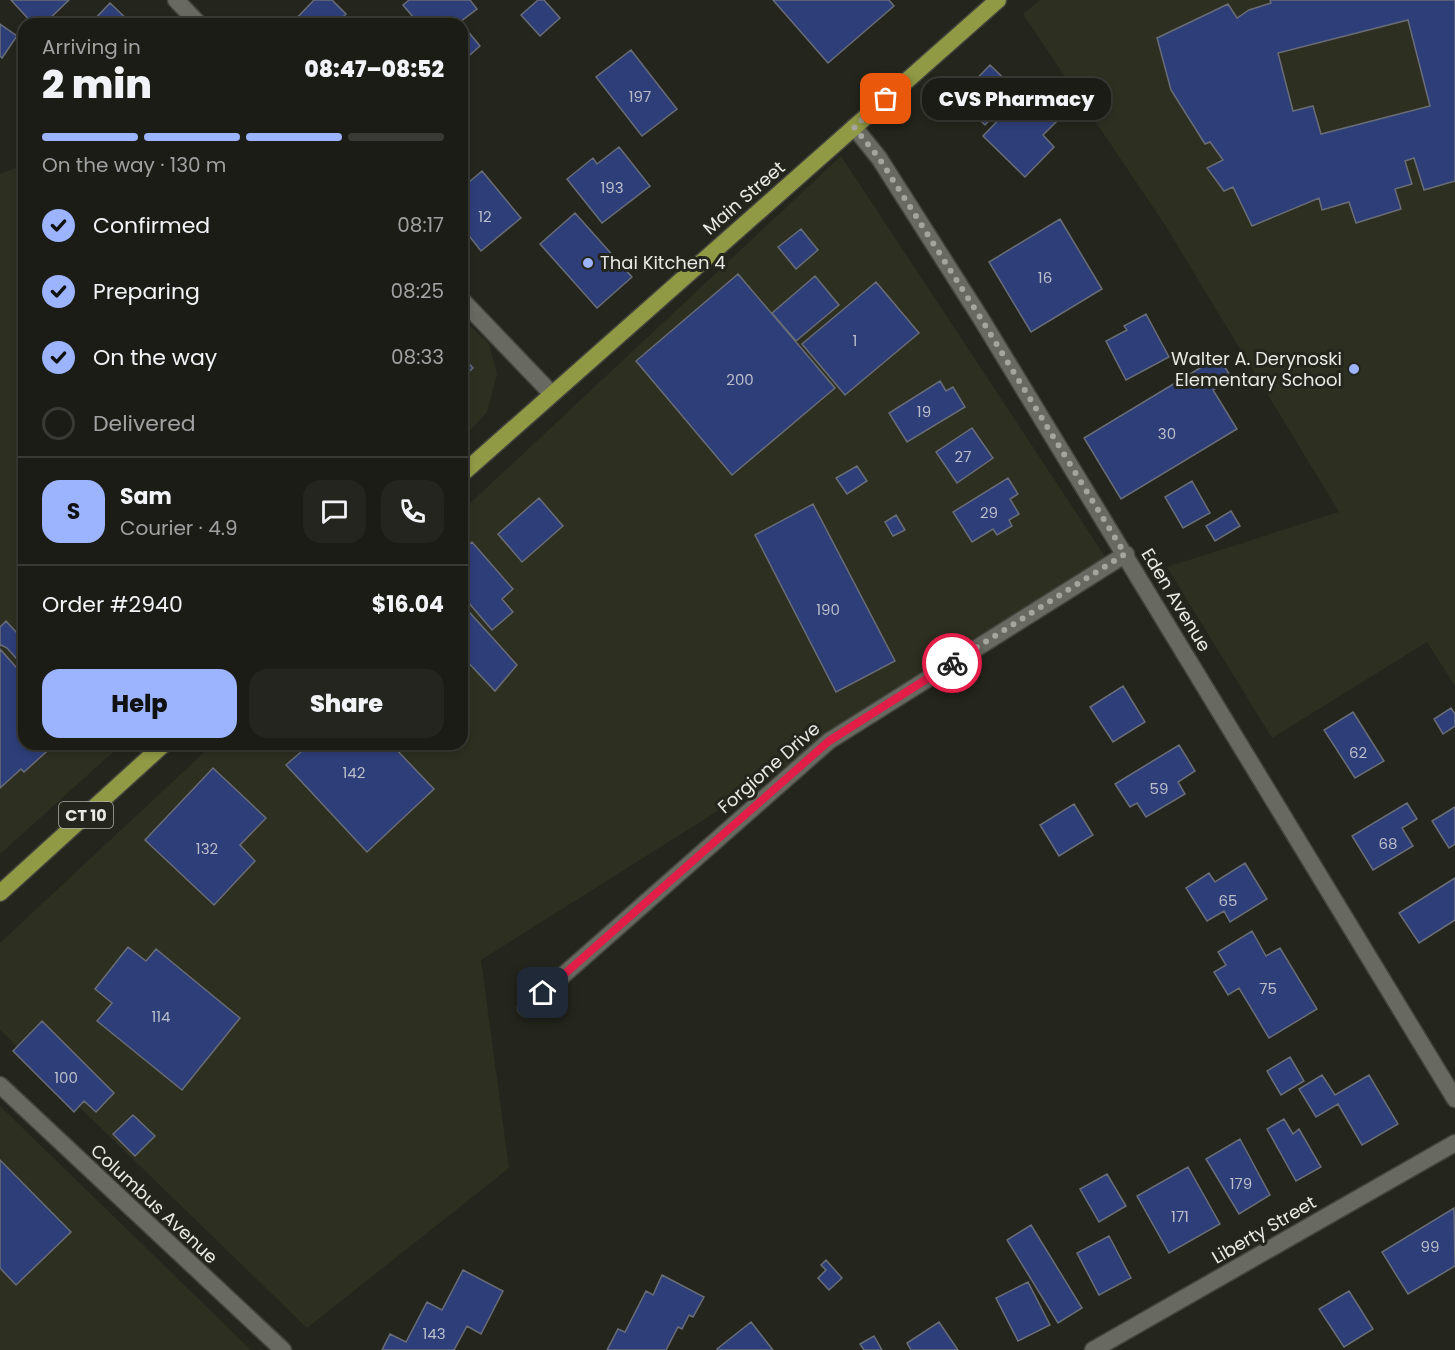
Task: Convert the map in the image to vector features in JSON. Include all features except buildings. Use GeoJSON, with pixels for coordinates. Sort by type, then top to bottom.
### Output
{"type":"FeatureCollection","features":[{"type":"Feature","properties":{"kind":"highway","name":"Main Street"},"geometry":{"type":"LineString","coordinates":[[468,469],[998,0]]}},
{"type":"Feature","properties":{"kind":"highway","name":"CT 10"},"geometry":{"type":"LineString","coordinates":[[0,893],[157,750]]}},
{"type":"Feature","properties":{"kind":"street"},"geometry":{"type":"LineString","coordinates":[[176,0],[193,18]]}},
{"type":"Feature","properties":{"kind":"street","name":"Eden Avenue"},"geometry":{"type":"LineString","coordinates":[[854,127],[879,158],[974,307],[1455,1099]]}},
{"type":"Feature","properties":{"kind":"street"},"geometry":{"type":"LineString","coordinates":[[468,306],[551,393]]}},
{"type":"Feature","properties":{"kind":"street","name":"Forgione Drive"},"geometry":{"type":"LineString","coordinates":[[526,1008],[829,741],[1125,554]]}},
{"type":"Feature","properties":{"kind":"street","name":"Columbus Avenue"},"geometry":{"type":"LineString","coordinates":[[0,1084],[283,1350]]}},
{"type":"Feature","properties":{"kind":"street","name":"Liberty Street"},"geometry":{"type":"LineString","coordinates":[[1093,1350],[1455,1143]]}},
{"type":"Feature","properties":{"kind":"shaded area","name":"Walter A. Derynoski Elementary School"},"geometry":{"type":"Polygon","coordinates":[[[1040,0],[1455,0],[1455,686],[1427,642],[1272,738],[1167,567],[1339,512],[1165,225],[1023,14],[1040,0]]]}},
{"type":"Feature","properties":{"kind":"shaded area"},"geometry":{"type":"Polygon","coordinates":[[[841,156],[1110,564],[481,960],[509,1168],[307,1328],[0,1030],[0,943],[207,750],[468,750],[468,505],[841,156]]]}},
{"type":"Feature","properties":{"kind":"shaded area"},"geometry":{"type":"Polygon","coordinates":[[[18,167],[18,750],[115,750],[0,854],[0,174],[18,167]]]}},
{"type":"Feature","properties":{"kind":"shaded area"},"geometry":{"type":"Polygon","coordinates":[[[468,324],[489,344],[497,374],[487,412],[468,433],[468,324]]]}},
{"type":"Feature","properties":{"kind":"shaded area"},"geometry":{"type":"Polygon","coordinates":[[[0,1106],[251,1350],[0,1350],[0,1106]]]}},
{"type":"Feature","properties":{"kind":"way so far"},"geometry":{"type":"LineString","coordinates":[[886,99],[854,127],[879,158],[980,317],[1125,554],[952,663]]}},
{"type":"Feature","properties":{"kind":"place","name":"CVS Pharmacy"},"geometry":{"type":"Point","coordinates":[886,99]}},
{"type":"Feature","properties":{"kind":"place","name":"Thai Kitchen 4"},"geometry":{"type":"Point","coordinates":[588,263]}},
{"type":"Feature","properties":{"kind":"place","name":"Walter A. Derynoski Elementary School"},"geometry":{"type":"Point","coordinates":[1354,369]}},
{"type":"Feature","properties":{"kind":"route"},"geometry":{"type":"LineString","coordinates":[[543,993],[829,741],[952,663]]}}]}
